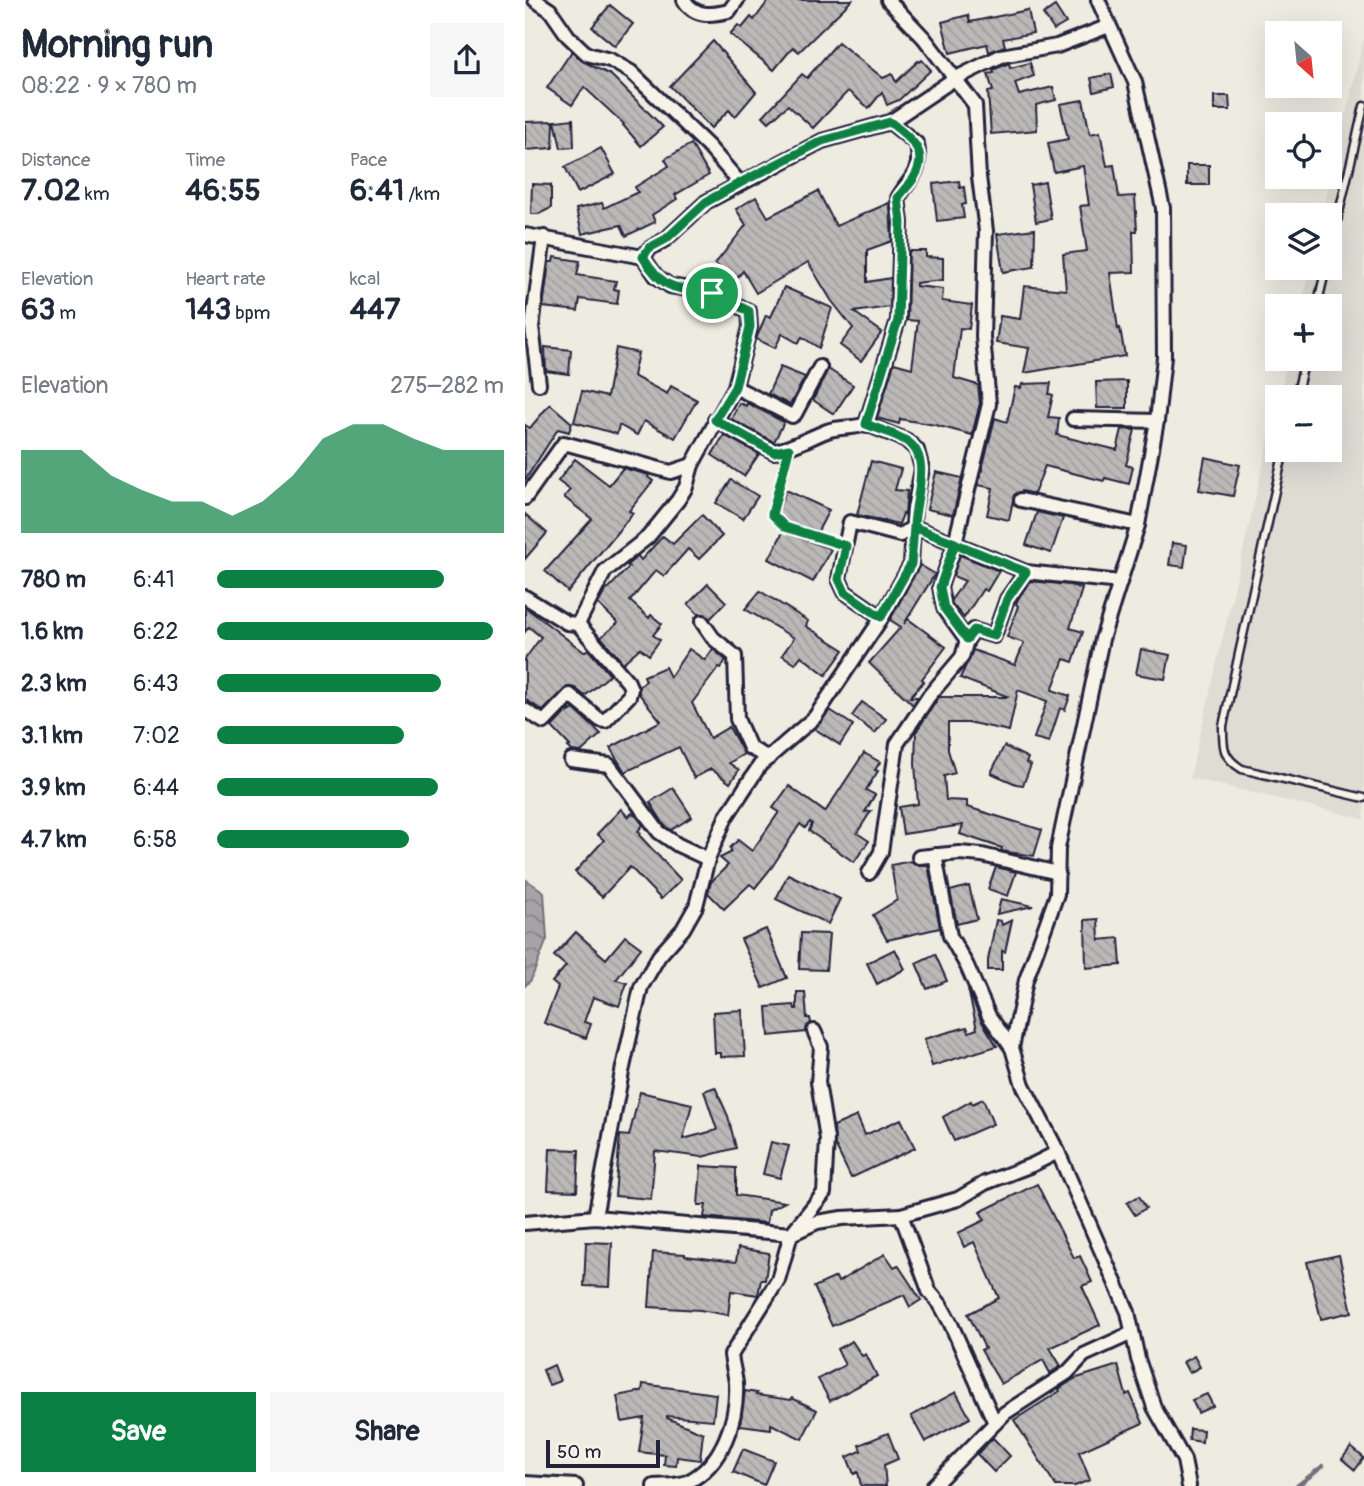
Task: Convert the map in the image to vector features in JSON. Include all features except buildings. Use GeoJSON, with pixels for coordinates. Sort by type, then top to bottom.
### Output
{"type":"FeatureCollection","features":[{"type":"Feature","properties":{"kind":"street"},"geometry":{"type":"LineString","coordinates":[[535,0],[550,10],[568,36],[587,54],[610,60],[631,72],[708,146],[740,183]]}},
{"type":"Feature","properties":{"kind":"street"},"geometry":{"type":"LineString","coordinates":[[684,0],[688,7],[707,16],[729,11],[737,0]]}},
{"type":"Feature","properties":{"kind":"street"},"geometry":{"type":"LineString","coordinates":[[888,0],[924,38],[975,105],[979,177],[986,231],[983,337],[989,404],[955,543],[940,587],[944,608],[967,639]]}},
{"type":"Feature","properties":{"kind":"street"},"geometry":{"type":"LineString","coordinates":[[1012,1048],[1026,980],[1057,894],[1058,848],[1102,639],[1138,525],[1157,421],[1164,358],[1163,208],[1135,82],[1098,0]]}},
{"type":"Feature","properties":{"kind":"street"},"geometry":{"type":"LineString","coordinates":[[643,257],[649,248],[666,239],[706,202],[822,141],[890,122],[954,79],[1001,57],[1057,46],[1109,26]]}},
{"type":"Feature","properties":{"kind":"street"},"geometry":{"type":"LineString","coordinates":[[866,424],[898,320],[901,222],[898,198],[915,176],[919,160],[916,144],[890,122]]}},
{"type":"Feature","properties":{"kind":"street"},"geometry":{"type":"LineString","coordinates":[[525,235],[643,257],[656,276],[670,286],[712,293],[749,311],[750,327],[735,387],[692,465],[686,486],[648,537],[605,571],[578,624]]}},
{"type":"Feature","properties":{"kind":"street"},"geometry":{"type":"LineString","coordinates":[[539,384],[532,327],[544,237]]}},
{"type":"Feature","properties":{"kind":"street"},"geometry":{"type":"LineString","coordinates":[[735,387],[792,416],[796,414],[820,367]]}},
{"type":"Feature","properties":{"kind":"street"},"geometry":{"type":"LineString","coordinates":[[1073,419],[1157,421]]}},
{"type":"Feature","properties":{"kind":"street"},"geometry":{"type":"LineString","coordinates":[[595,1217],[641,987],[659,956],[683,929],[696,906],[708,859],[726,817],[760,765],[815,717],[881,617],[911,564],[914,509],[922,469],[917,450],[906,440],[866,424],[827,431],[789,449],[774,452],[715,420]]}},
{"type":"Feature","properties":{"kind":"street"},"geometry":{"type":"LineString","coordinates":[[525,498],[564,443],[671,472],[692,465]]}},
{"type":"Feature","properties":{"kind":"street"},"geometry":{"type":"LineString","coordinates":[[1021,500],[1138,525]]}},
{"type":"Feature","properties":{"kind":"street"},"geometry":{"type":"LineString","coordinates":[[881,617],[845,592],[839,579],[849,522],[900,535],[914,527]]}},
{"type":"Feature","properties":{"kind":"street"},"geometry":{"type":"LineString","coordinates":[[914,527],[1026,572],[1120,582]]}},
{"type":"Feature","properties":{"kind":"street"},"geometry":{"type":"LineString","coordinates":[[869,873],[881,852],[897,744],[929,696],[962,657],[967,639],[974,630],[994,636],[1007,599],[1026,572]]}},
{"type":"Feature","properties":{"kind":"street"},"geometry":{"type":"LineString","coordinates":[[525,597],[567,623],[578,624],[631,689],[629,696],[605,720],[600,720],[570,695],[544,722],[525,710]]}},
{"type":"Feature","properties":{"kind":"street"},"geometry":{"type":"LineString","coordinates":[[702,622],[713,638],[736,656],[737,719],[750,748],[769,758]]}},
{"type":"Feature","properties":{"kind":"street"},"geometry":{"type":"LineString","coordinates":[[571,760],[609,765],[659,832],[678,845],[708,859]]}},
{"type":"Feature","properties":{"kind":"street"},"geometry":{"type":"LineString","coordinates":[[919,857],[959,853],[982,855],[1058,873]]}},
{"type":"Feature","properties":{"kind":"street"},"geometry":{"type":"LineString","coordinates":[[935,855],[950,936],[967,966],[989,1016],[1012,1048],[1023,1085],[1058,1152],[1128,1312],[1138,1359],[1154,1407],[1184,1460],[1189,1486]]}},
{"type":"Feature","properties":{"kind":"street"},"geometry":{"type":"LineString","coordinates":[[654,1486],[685,1483],[707,1469],[716,1457],[729,1431],[736,1384],[731,1355],[778,1280],[791,1234],[824,1193],[827,1139],[818,1082],[821,1047],[814,1031]]}},
{"type":"Feature","properties":{"kind":"street"},"geometry":{"type":"LineString","coordinates":[[525,1223],[595,1217],[791,1234],[817,1222],[901,1214],[957,1199],[985,1183],[1058,1152]]}},
{"type":"Feature","properties":{"kind":"street"},"geometry":{"type":"LineString","coordinates":[[901,1214],[929,1291],[950,1322],[995,1423]]}},
{"type":"Feature","properties":{"kind":"street"},"geometry":{"type":"LineString","coordinates":[[933,1486],[1005,1413],[1067,1373],[1084,1355],[1132,1333]]}},
{"type":"Feature","properties":{"kind":"street"},"geometry":{"type":"LineString","coordinates":[[525,1483],[576,1486]]}},
{"type":"Feature","properties":{"kind":"lane"},"geometry":{"type":"LineString","coordinates":[[1341,203],[1364,106]]}},
{"type":"Feature","properties":{"kind":"lane"},"geometry":{"type":"LineString","coordinates":[[789,449],[772,514],[785,527],[846,546]]}},
{"type":"Feature","properties":{"kind":"lane"},"geometry":{"type":"LineString","coordinates":[[1281,462],[1223,726],[1223,748],[1230,762],[1242,769],[1364,798]]}},
{"type":"Feature","properties":{"kind":"shaded area"},"geometry":{"type":"Polygon","coordinates":[[[1364,38],[1364,819],[1190,778],[1265,456],[1265,462],[1342,462],[1342,385],[1282,385],[1285,371],[1342,371],[1342,294],[1304,294],[1307,280],[1342,280],[1342,203],[1325,203],[1328,189],[1342,189],[1342,131],[1364,38]]]}},
{"type":"Feature","properties":{"kind":"water"},"geometry":{"type":"Polygon","coordinates":[[[525,879],[544,892],[547,939],[531,980],[525,986],[525,879]]]}},
{"type":"Feature","properties":{"kind":"waterway"},"geometry":{"type":"LineString","coordinates":[[1297,1486],[1323,1466]]}},
{"type":"Feature","properties":{"kind":"route"},"geometry":{"type":"LineString","coordinates":[[712,293],[670,286],[656,276],[643,257],[649,248],[666,239],[706,202],[822,141],[890,122],[916,144],[919,160],[915,176],[898,198],[901,222],[898,320],[866,424],[906,440],[917,450],[922,469],[914,509],[914,527],[955,543],[940,587],[944,608],[967,639],[974,630],[994,636],[1007,599],[1026,572],[955,543],[914,527],[911,564],[881,617],[845,592],[839,579],[846,546],[785,527],[772,514],[789,449],[774,452],[715,420],[735,387],[750,327],[749,311],[712,293]]}}]}
